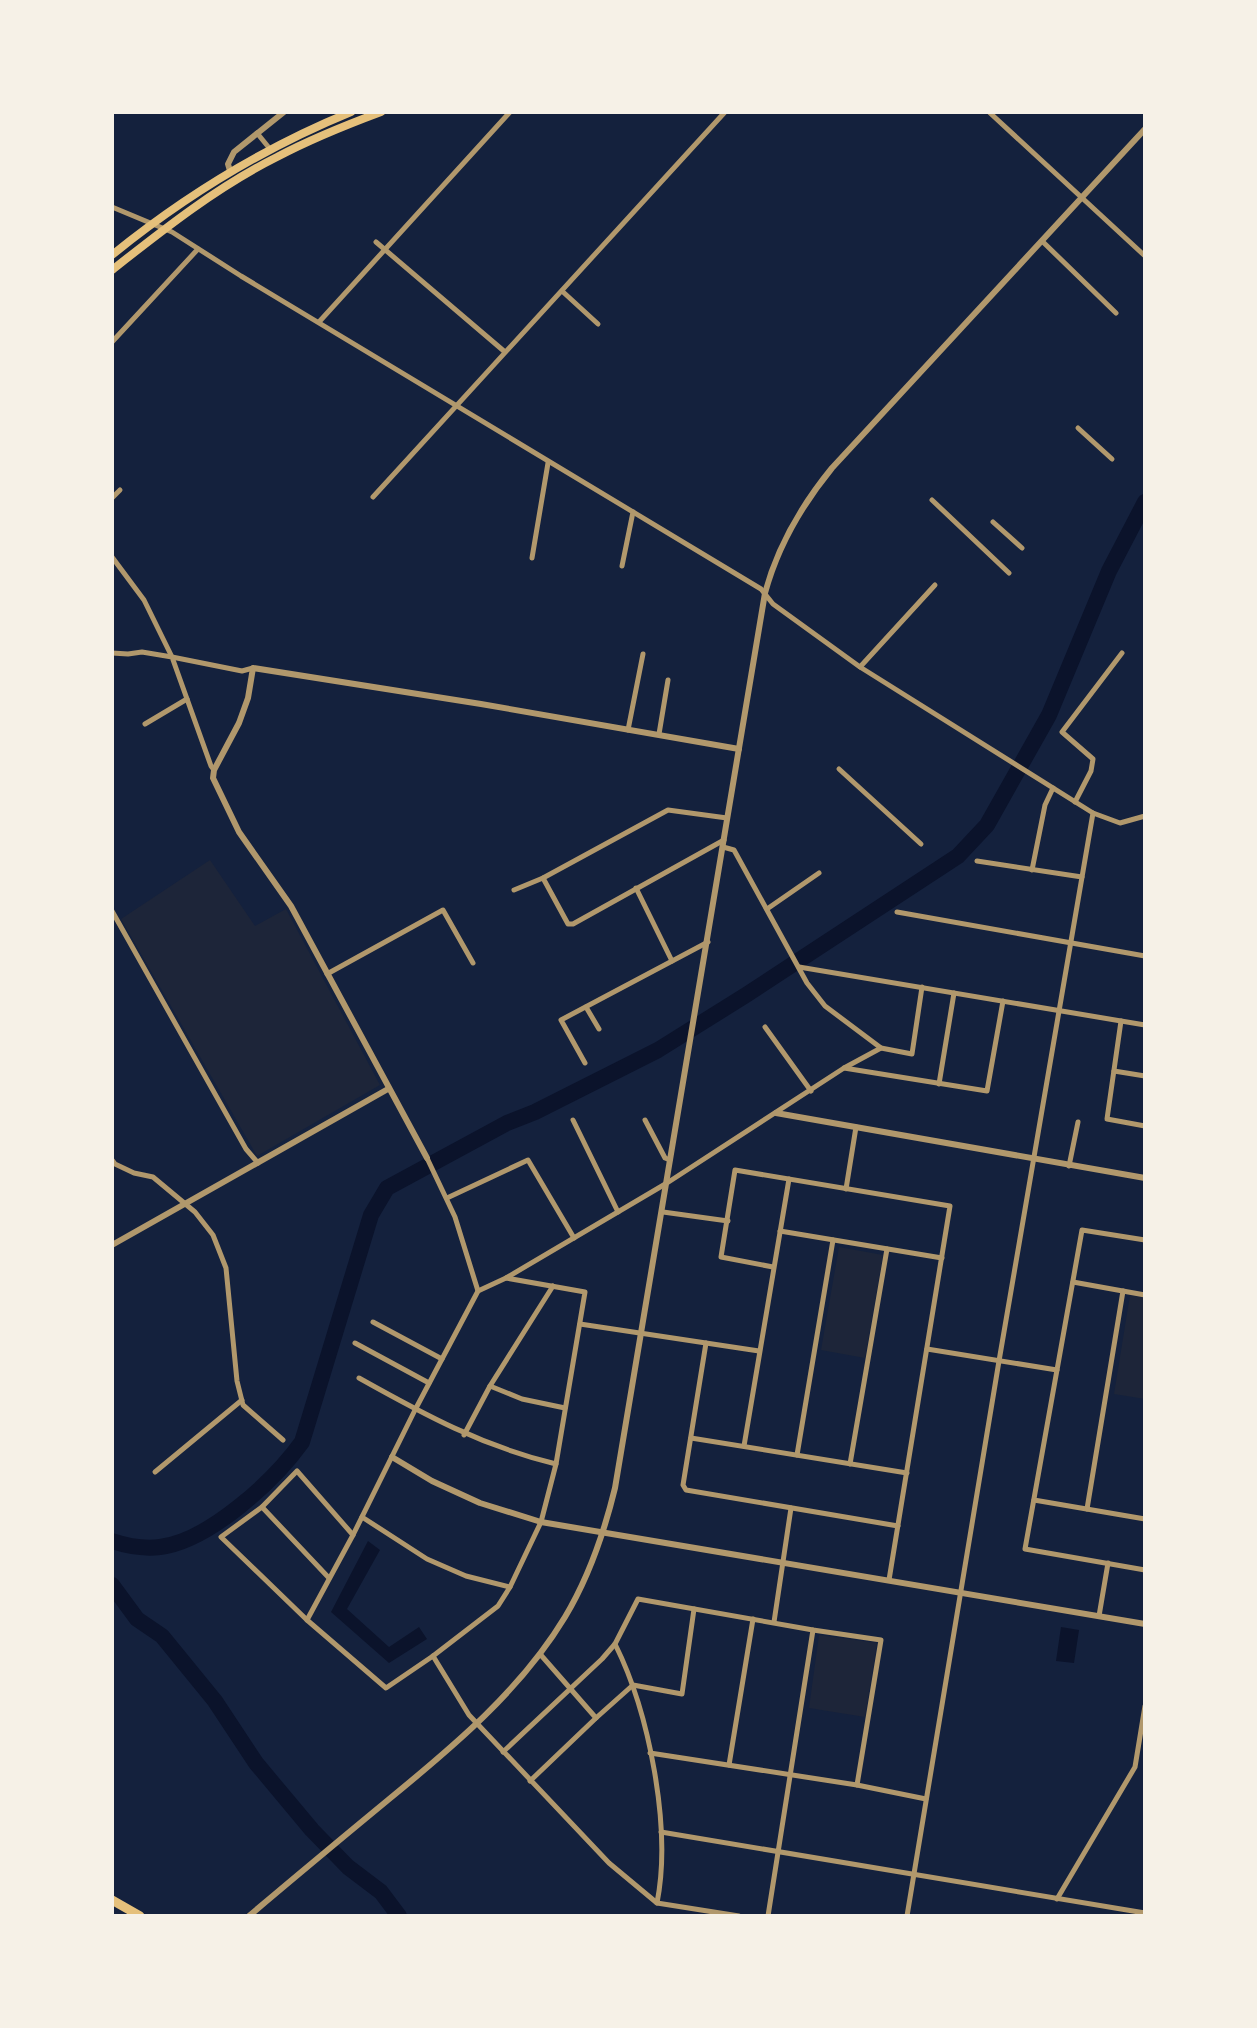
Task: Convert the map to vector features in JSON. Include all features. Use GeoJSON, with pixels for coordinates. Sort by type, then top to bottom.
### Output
{"type":"FeatureCollection","features":[{"type":"Feature","properties":{"kind":"highway"},"geometry":{"type":"LineString","coordinates":[[112,1900],[140,1916]]}},
{"type":"Feature","properties":{"kind":"main road"},"geometry":{"type":"LineString","coordinates":[[112,256],[153,223],[230,171],[270,149],[351,112]]}},
{"type":"Feature","properties":{"kind":"main road"},"geometry":{"type":"LineString","coordinates":[[112,270],[165,228],[236,180],[276,157],[381,112]]}},
{"type":"Feature","properties":{"kind":"street"},"geometry":{"type":"LineString","coordinates":[[230,171],[228,164],[234,152],[285,112]]}},
{"type":"Feature","properties":{"kind":"street"},"geometry":{"type":"LineString","coordinates":[[319,323],[510,112]]}},
{"type":"Feature","properties":{"kind":"street"},"geometry":{"type":"LineString","coordinates":[[373,497],[725,112]]}},
{"type":"Feature","properties":{"kind":"street"},"geometry":{"type":"LineString","coordinates":[[989,112],[1145,256]]}},
{"type":"Feature","properties":{"kind":"street"},"geometry":{"type":"LineString","coordinates":[[249,1916],[442,1756],[522,1678],[566,1616],[582,1587],[615,1488],[765,593],[780,550],[807,499],[832,468],[1145,129]]}},
{"type":"Feature","properties":{"kind":"street"},"geometry":{"type":"LineString","coordinates":[[257,133],[270,149]]}},
{"type":"Feature","properties":{"kind":"street"},"geometry":{"type":"LineString","coordinates":[[112,207],[165,228],[765,593],[773,604],[860,667],[1093,813],[1120,823],[1144,814]]}},
{"type":"Feature","properties":{"kind":"street"},"geometry":{"type":"LineString","coordinates":[[1042,241],[1116,313]]}},
{"type":"Feature","properties":{"kind":"street"},"geometry":{"type":"LineString","coordinates":[[376,242],[505,352]]}},
{"type":"Feature","properties":{"kind":"street"},"geometry":{"type":"LineString","coordinates":[[112,342],[198,249]]}},
{"type":"Feature","properties":{"kind":"street"},"geometry":{"type":"LineString","coordinates":[[562,291],[597,324]]}},
{"type":"Feature","properties":{"kind":"street"},"geometry":{"type":"LineString","coordinates":[[1078,428],[1112,459]]}},
{"type":"Feature","properties":{"kind":"street"},"geometry":{"type":"LineString","coordinates":[[532,558],[548,463]]}},
{"type":"Feature","properties":{"kind":"street"},"geometry":{"type":"LineString","coordinates":[[112,498],[120,490]]}},
{"type":"Feature","properties":{"kind":"street"},"geometry":{"type":"LineString","coordinates":[[932,500],[1009,573]]}},
{"type":"Feature","properties":{"kind":"street"},"geometry":{"type":"LineString","coordinates":[[622,566],[633,512]]}},
{"type":"Feature","properties":{"kind":"street"},"geometry":{"type":"LineString","coordinates":[[993,522],[1021,548]]}},
{"type":"Feature","properties":{"kind":"street"},"geometry":{"type":"LineString","coordinates":[[112,556],[144,600],[172,657],[214,770]]}},
{"type":"Feature","properties":{"kind":"street"},"geometry":{"type":"LineString","coordinates":[[860,667],[935,585]]}},
{"type":"Feature","properties":{"kind":"street"},"geometry":{"type":"LineString","coordinates":[[112,653],[142,652],[242,671],[253,668],[659,734],[739,750]]}},
{"type":"Feature","properties":{"kind":"street"},"geometry":{"type":"LineString","coordinates":[[1075,802],[1091,771],[1093,760],[1062,732],[1122,653]]}},
{"type":"Feature","properties":{"kind":"street"},"geometry":{"type":"LineString","coordinates":[[628,730],[643,654]]}},
{"type":"Feature","properties":{"kind":"street"},"geometry":{"type":"LineString","coordinates":[[253,668],[248,698],[239,723],[214,770],[213,778],[231,818],[265,872],[291,906],[427,1158],[447,1198],[473,1269],[478,1291]]}},
{"type":"Feature","properties":{"kind":"street"},"geometry":{"type":"LineString","coordinates":[[659,734],[668,680]]}},
{"type":"Feature","properties":{"kind":"street"},"geometry":{"type":"LineString","coordinates":[[145,724],[187,699]]}},
{"type":"Feature","properties":{"kind":"street"},"geometry":{"type":"LineString","coordinates":[[839,769],[921,844]]}},
{"type":"Feature","properties":{"kind":"street"},"geometry":{"type":"LineString","coordinates":[[1032,870],[1045,805],[1053,788]]}},
{"type":"Feature","properties":{"kind":"street"},"geometry":{"type":"LineString","coordinates":[[514,890],[543,878],[668,810],[727,818]]}},
{"type":"Feature","properties":{"kind":"street"},"geometry":{"type":"LineString","coordinates":[[907,1916],[1093,813]]}},
{"type":"Feature","properties":{"kind":"street"},"geometry":{"type":"LineString","coordinates":[[543,878],[568,924],[573,925],[636,888],[724,844]]}},
{"type":"Feature","properties":{"kind":"street"},"geometry":{"type":"LineString","coordinates":[[724,844],[734,850],[807,984],[825,1006],[881,1048],[912,1054],[922,988]]}},
{"type":"Feature","properties":{"kind":"street"},"geometry":{"type":"LineString","coordinates":[[977,861],[1082,877]]}},
{"type":"Feature","properties":{"kind":"street"},"geometry":{"type":"LineString","coordinates":[[767,909],[819,873]]}},
{"type":"Feature","properties":{"kind":"street"},"geometry":{"type":"LineString","coordinates":[[636,888],[672,961]]}},
{"type":"Feature","properties":{"kind":"street"},"geometry":{"type":"LineString","coordinates":[[327,974],[443,910],[473,963]]}},
{"type":"Feature","properties":{"kind":"street"},"geometry":{"type":"LineString","coordinates":[[112,911],[246,1149],[258,1163]]}},
{"type":"Feature","properties":{"kind":"street"},"geometry":{"type":"LineString","coordinates":[[897,912],[1145,956]]}},
{"type":"Feature","properties":{"kind":"street"},"geometry":{"type":"LineString","coordinates":[[585,1063],[561,1020],[708,942]]}},
{"type":"Feature","properties":{"kind":"street"},"geometry":{"type":"LineString","coordinates":[[799,967],[1145,1025]]}},
{"type":"Feature","properties":{"kind":"street"},"geometry":{"type":"LineString","coordinates":[[939,1084],[954,993]]}},
{"type":"Feature","properties":{"kind":"street"},"geometry":{"type":"LineString","coordinates":[[844,1068],[987,1091],[1003,1001]]}},
{"type":"Feature","properties":{"kind":"street"},"geometry":{"type":"LineString","coordinates":[[586,1006],[599,1029]]}},
{"type":"Feature","properties":{"kind":"street"},"geometry":{"type":"LineString","coordinates":[[1121,1021],[1107,1119],[1145,1126]]}},
{"type":"Feature","properties":{"kind":"street"},"geometry":{"type":"LineString","coordinates":[[765,1027],[811,1091]]}},
{"type":"Feature","properties":{"kind":"street"},"geometry":{"type":"LineString","coordinates":[[307,1619],[478,1291],[506,1278],[667,1183],[844,1068],[881,1048]]}},
{"type":"Feature","properties":{"kind":"street"},"geometry":{"type":"LineString","coordinates":[[1114,1071],[1145,1076]]}},
{"type":"Feature","properties":{"kind":"street"},"geometry":{"type":"LineString","coordinates":[[112,1245],[388,1089]]}},
{"type":"Feature","properties":{"kind":"street"},"geometry":{"type":"LineString","coordinates":[[776,1113],[1145,1178]]}},
{"type":"Feature","properties":{"kind":"street"},"geometry":{"type":"LineString","coordinates":[[573,1120],[618,1212]]}},
{"type":"Feature","properties":{"kind":"street"},"geometry":{"type":"LineString","coordinates":[[645,1120],[664,1158],[670,1160]]}},
{"type":"Feature","properties":{"kind":"street"},"geometry":{"type":"LineString","coordinates":[[1069,1166],[1078,1122]]}},
{"type":"Feature","properties":{"kind":"street"},"geometry":{"type":"LineString","coordinates":[[846,1189],[856,1127]]}},
{"type":"Feature","properties":{"kind":"street"},"geometry":{"type":"LineString","coordinates":[[447,1198],[528,1160],[574,1238]]}},
{"type":"Feature","properties":{"kind":"street"},"geometry":{"type":"LineString","coordinates":[[113,1164],[153,1177],[185,1203],[213,1235],[226,1268],[237,1381],[243,1405],[283,1440]]}},
{"type":"Feature","properties":{"kind":"street"},"geometry":{"type":"LineString","coordinates":[[774,1267],[721,1257],[735,1170],[950,1206],[889,1580]]}},
{"type":"Feature","properties":{"kind":"street"},"geometry":{"type":"LineString","coordinates":[[744,1446],[789,1179]]}},
{"type":"Feature","properties":{"kind":"street"},"geometry":{"type":"LineString","coordinates":[[663,1212],[727,1220]]}},
{"type":"Feature","properties":{"kind":"street"},"geometry":{"type":"LineString","coordinates":[[1145,1240],[1082,1230],[1025,1549],[1145,1570]]}},
{"type":"Feature","properties":{"kind":"street"},"geometry":{"type":"LineString","coordinates":[[780,1231],[942,1258]]}},
{"type":"Feature","properties":{"kind":"street"},"geometry":{"type":"LineString","coordinates":[[797,1455],[833,1240]]}},
{"type":"Feature","properties":{"kind":"street"},"geometry":{"type":"LineString","coordinates":[[850,1464],[887,1249]]}},
{"type":"Feature","properties":{"kind":"street"},"geometry":{"type":"LineString","coordinates":[[353,1535],[297,1471],[262,1507],[221,1537],[307,1619],[386,1688],[498,1606],[510,1587],[541,1522],[556,1464],[585,1292],[506,1278]]}},
{"type":"Feature","properties":{"kind":"street"},"geometry":{"type":"LineString","coordinates":[[1073,1282],[1145,1295]]}},
{"type":"Feature","properties":{"kind":"street"},"geometry":{"type":"LineString","coordinates":[[464,1434],[490,1386],[553,1286]]}},
{"type":"Feature","properties":{"kind":"street"},"geometry":{"type":"LineString","coordinates":[[1087,1509],[1123,1291]]}},
{"type":"Feature","properties":{"kind":"street"},"geometry":{"type":"LineString","coordinates":[[373,1322],[442,1359]]}},
{"type":"Feature","properties":{"kind":"street"},"geometry":{"type":"LineString","coordinates":[[580,1324],[759,1352]]}},
{"type":"Feature","properties":{"kind":"street"},"geometry":{"type":"LineString","coordinates":[[355,1343],[429,1383]]}},
{"type":"Feature","properties":{"kind":"street"},"geometry":{"type":"LineString","coordinates":[[706,1343],[683,1485],[686,1490],[898,1526]]}},
{"type":"Feature","properties":{"kind":"street"},"geometry":{"type":"LineString","coordinates":[[927,1349],[1057,1370]]}},
{"type":"Feature","properties":{"kind":"street"},"geometry":{"type":"LineString","coordinates":[[359,1378],[464,1434],[498,1448],[556,1464]]}},
{"type":"Feature","properties":{"kind":"street"},"geometry":{"type":"LineString","coordinates":[[490,1386],[522,1399],[565,1408]]}},
{"type":"Feature","properties":{"kind":"street"},"geometry":{"type":"LineString","coordinates":[[155,1472],[242,1399]]}},
{"type":"Feature","properties":{"kind":"street"},"geometry":{"type":"LineString","coordinates":[[691,1438],[906,1473]]}},
{"type":"Feature","properties":{"kind":"street"},"geometry":{"type":"LineString","coordinates":[[392,1457],[432,1481],[480,1503],[541,1522],[1145,1625]]}},
{"type":"Feature","properties":{"kind":"street"},"geometry":{"type":"LineString","coordinates":[[1034,1500],[1145,1516]]}},
{"type":"Feature","properties":{"kind":"street"},"geometry":{"type":"LineString","coordinates":[[262,1507],[330,1578]]}},
{"type":"Feature","properties":{"kind":"street"},"geometry":{"type":"LineString","coordinates":[[774,1622],[791,1508]]}},
{"type":"Feature","properties":{"kind":"street"},"geometry":{"type":"LineString","coordinates":[[362,1517],[427,1559],[466,1576],[510,1587]]}},
{"type":"Feature","properties":{"kind":"street"},"geometry":{"type":"LineString","coordinates":[[1099,1616],[1108,1563]]}},
{"type":"Feature","properties":{"kind":"street"},"geometry":{"type":"LineString","coordinates":[[503,1752],[615,1644],[638,1599],[881,1640],[857,1785]]}},
{"type":"Feature","properties":{"kind":"street"},"geometry":{"type":"LineString","coordinates":[[633,1685],[682,1694],[694,1609]]}},
{"type":"Feature","properties":{"kind":"street"},"geometry":{"type":"LineString","coordinates":[[729,1765],[753,1619]]}},
{"type":"Feature","properties":{"kind":"street"},"geometry":{"type":"LineString","coordinates":[[768,1916],[813,1630]]}},
{"type":"Feature","properties":{"kind":"street"},"geometry":{"type":"LineString","coordinates":[[615,1644],[633,1685],[650,1753],[661,1832],[661,1883],[657,1903]]}},
{"type":"Feature","properties":{"kind":"street"},"geometry":{"type":"LineString","coordinates":[[540,1654],[596,1718]]}},
{"type":"Feature","properties":{"kind":"street"},"geometry":{"type":"LineString","coordinates":[[433,1656],[469,1715],[609,1863],[657,1903],[739,1916]]}},
{"type":"Feature","properties":{"kind":"street"},"geometry":{"type":"LineString","coordinates":[[530,1781],[633,1685]]}},
{"type":"Feature","properties":{"kind":"street"},"geometry":{"type":"LineString","coordinates":[[1057,1899],[1135,1767],[1145,1706]]}},
{"type":"Feature","properties":{"kind":"street"},"geometry":{"type":"LineString","coordinates":[[650,1753],[857,1785],[926,1799]]}},
{"type":"Feature","properties":{"kind":"street"},"geometry":{"type":"LineString","coordinates":[[1135,1767],[1145,1769]]}},
{"type":"Feature","properties":{"kind":"street"},"geometry":{"type":"LineString","coordinates":[[661,1832],[1145,1913]]}},
{"type":"Feature","properties":{"kind":"shaded area"},"geometry":{"type":"Polygon","coordinates":[[[210,860],[255,926],[286,909],[380,1085],[257,1156],[121,919],[210,860]]]}},
{"type":"Feature","properties":{"kind":"shaded area"},"geometry":{"type":"Polygon","coordinates":[[[839,1247],[883,1255],[865,1358],[821,1350],[839,1247]]]}},
{"type":"Feature","properties":{"kind":"shaded area"},"geometry":{"type":"Polygon","coordinates":[[[1130,1295],[1145,1298],[1145,1399],[1114,1394],[1130,1295]]]}},
{"type":"Feature","properties":{"kind":"shaded area"},"geometry":{"type":"Polygon","coordinates":[[[368,1541],[380,1550],[347,1609],[389,1647],[419,1627],[427,1639],[389,1663],[331,1612],[368,1541]]]}},
{"type":"Feature","properties":{"kind":"shaded area"},"geometry":{"type":"Polygon","coordinates":[[[1061,1627],[1079,1630],[1074,1663],[1056,1661],[1061,1627]]]}},
{"type":"Feature","properties":{"kind":"shaded area"},"geometry":{"type":"Polygon","coordinates":[[[819,1635],[877,1643],[865,1717],[809,1708],[819,1635]]]}},
{"type":"Feature","properties":{"kind":"waterway"},"geometry":{"type":"LineString","coordinates":[[112,1541],[154,1548],[199,1534],[258,1491],[302,1442],[371,1215],[387,1188],[507,1123],[535,1112],[658,1050],[958,856],[987,825],[1049,715],[1109,571],[1145,502]]}},
{"type":"Feature","properties":{"kind":"waterway"},"geometry":{"type":"LineString","coordinates":[[112,1585],[137,1619],[162,1636],[215,1701],[256,1763],[312,1830],[348,1867],[381,1892],[399,1916]]}}]}
